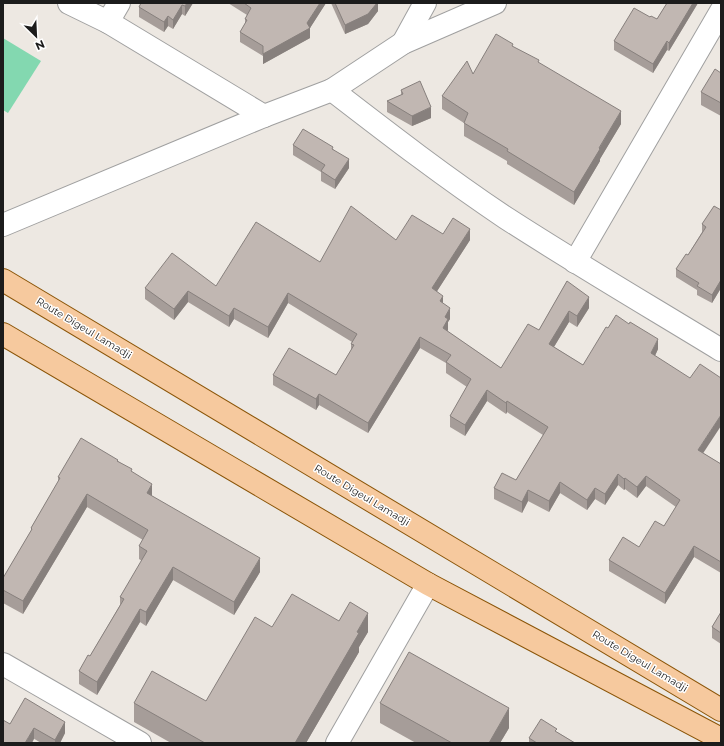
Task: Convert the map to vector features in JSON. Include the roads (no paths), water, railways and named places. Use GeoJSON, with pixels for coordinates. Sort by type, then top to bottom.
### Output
{"type":"FeatureCollection","features":[{"type":"Feature","properties":{"kind":"main road","name":"Route Digeul Lamadji"},"geometry":{"type":"LineString","coordinates":[[3,280],[721,710]]}},
{"type":"Feature","properties":{"kind":"main road"},"geometry":{"type":"LineString","coordinates":[[3,334],[428,584],[721,739]]}},
{"type":"Feature","properties":{"kind":"street"},"geometry":{"type":"LineString","coordinates":[[69,3],[108,22],[264,116]]}},
{"type":"Feature","properties":{"kind":"street"},"geometry":{"type":"LineString","coordinates":[[108,22],[119,3]]}},
{"type":"Feature","properties":{"kind":"street"},"geometry":{"type":"LineString","coordinates":[[403,43],[425,3]]}},
{"type":"Feature","properties":{"kind":"street"},"geometry":{"type":"LineString","coordinates":[[3,224],[264,116],[332,90],[403,43],[495,3]]}},
{"type":"Feature","properties":{"kind":"street"},"geometry":{"type":"LineString","coordinates":[[575,262],[721,11]]}},
{"type":"Feature","properties":{"kind":"street"},"geometry":{"type":"LineString","coordinates":[[332,90],[426,162],[505,217],[575,262],[721,350]]}},
{"type":"Feature","properties":{"kind":"street"},"geometry":{"type":"LineString","coordinates":[[337,743],[428,584]]}},
{"type":"Feature","properties":{"kind":"street"},"geometry":{"type":"LineString","coordinates":[[3,664],[140,743]]}}]}
